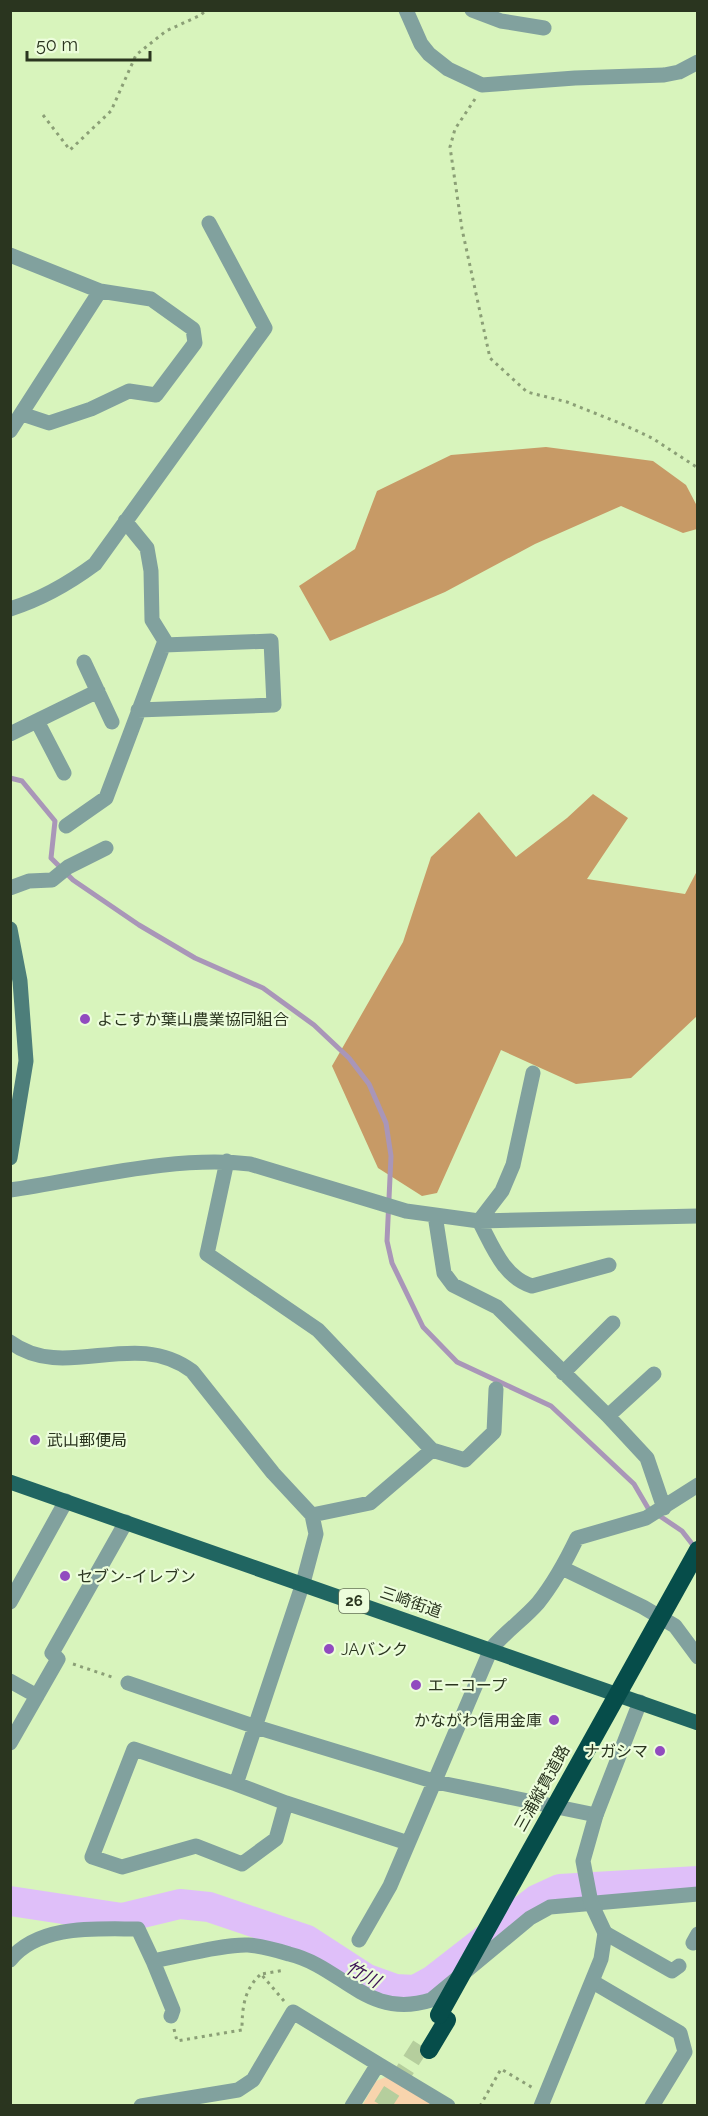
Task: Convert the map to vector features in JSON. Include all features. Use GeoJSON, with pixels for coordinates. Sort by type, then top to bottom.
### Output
{"type":"FeatureCollection","features":[{"type":"Feature","properties":{"kind":"highway","name":"三浦縦貫道路"},"geometry":{"type":"LineString","coordinates":[[443,2017],[698,1550]]}},
{"type":"Feature","properties":{"kind":"highway","name":"三浦縦貫道路"},"geometry":{"type":"LineString","coordinates":[[425,2048],[698,1569]]}},
{"type":"Feature","properties":{"kind":"main road"},"geometry":{"type":"LineString","coordinates":[[10,1158],[26,1061],[20,981],[12,940]]}},
{"type":"Feature","properties":{"kind":"main road","name":"三崎街道"},"geometry":{"type":"LineString","coordinates":[[10,1482],[698,1723]]}},
{"type":"Feature","properties":{"kind":"street"},"geometry":{"type":"LineString","coordinates":[[406,10],[421,44],[429,54],[448,69],[482,86],[575,78],[664,75],[679,72],[698,62]]}},
{"type":"Feature","properties":{"kind":"street"},"geometry":{"type":"LineString","coordinates":[[472,10],[501,21],[544,28]]}},
{"type":"Feature","properties":{"kind":"street"},"geometry":{"type":"LineString","coordinates":[[10,609],[29,603],[67,585],[95,564],[265,328],[210,223]]}},
{"type":"Feature","properties":{"kind":"street"},"geometry":{"type":"LineString","coordinates":[[10,255],[100,291],[151,298],[193,329],[195,343],[156,394],[129,391],[91,409],[49,423],[22,414]]}},
{"type":"Feature","properties":{"kind":"street"},"geometry":{"type":"LineString","coordinates":[[10,431],[100,291]]}},
{"type":"Feature","properties":{"kind":"street"},"geometry":{"type":"LineString","coordinates":[[66,826],[106,798],[165,641],[152,620],[151,571],[147,548],[126,521]]}},
{"type":"Feature","properties":{"kind":"street"},"geometry":{"type":"LineString","coordinates":[[138,710],[274,705],[271,641],[164,645]]}},
{"type":"Feature","properties":{"kind":"street"},"geometry":{"type":"LineString","coordinates":[[84,662],[112,722]]}},
{"type":"Feature","properties":{"kind":"street"},"geometry":{"type":"LineString","coordinates":[[10,734],[98,691]]}},
{"type":"Feature","properties":{"kind":"street"},"geometry":{"type":"LineString","coordinates":[[38,721],[64,773]]}},
{"type":"Feature","properties":{"kind":"street"},"geometry":{"type":"LineString","coordinates":[[10,888],[29,881],[52,880],[68,867],[106,848]]}},
{"type":"Feature","properties":{"kind":"street"},"geometry":{"type":"LineString","coordinates":[[479,1221],[502,1191],[513,1165],[532,1073]]}},
{"type":"Feature","properties":{"kind":"street"},"geometry":{"type":"LineString","coordinates":[[10,1190],[153,1168],[227,1161],[250,1164],[364,1200],[435,1215],[479,1221],[698,1216]]}},
{"type":"Feature","properties":{"kind":"street"},"geometry":{"type":"LineString","coordinates":[[227,1161],[207,1254],[318,1330],[432,1450],[465,1460],[494,1432],[496,1389]]}},
{"type":"Feature","properties":{"kind":"street"},"geometry":{"type":"LineString","coordinates":[[435,1215],[444,1273],[453,1285],[497,1307],[608,1416],[647,1458],[664,1508]]}},
{"type":"Feature","properties":{"kind":"street"},"geometry":{"type":"LineString","coordinates":[[479,1221],[508,1270],[520,1282],[532,1286],[609,1265]]}},
{"type":"Feature","properties":{"kind":"street"},"geometry":{"type":"LineString","coordinates":[[563,1373],[613,1323]]}},
{"type":"Feature","properties":{"kind":"street"},"geometry":{"type":"LineString","coordinates":[[10,1342],[25,1353],[49,1358],[146,1352],[178,1361],[192,1371],[273,1473],[312,1515],[316,1534],[303,1583],[236,1784]]}},
{"type":"Feature","properties":{"kind":"street"},"geometry":{"type":"LineString","coordinates":[[608,1416],[654,1374]]}},
{"type":"Feature","properties":{"kind":"street"},"geometry":{"type":"LineString","coordinates":[[312,1515],[370,1503],[432,1450]]}},
{"type":"Feature","properties":{"kind":"street"},"geometry":{"type":"LineString","coordinates":[[359,1940],[390,1886],[491,1649],[507,1629],[537,1604],[562,1568],[577,1538],[646,1518],[698,1485]]}},
{"type":"Feature","properties":{"kind":"street"},"geometry":{"type":"LineString","coordinates":[[12,1596],[66,1501]]}},
{"type":"Feature","properties":{"kind":"street"},"geometry":{"type":"LineString","coordinates":[[10,1743],[58,1659],[52,1653],[126,1522]]}},
{"type":"Feature","properties":{"kind":"street"},"geometry":{"type":"LineString","coordinates":[[562,1568],[643,1607],[675,1626],[698,1657]]}},
{"type":"Feature","properties":{"kind":"street"},"geometry":{"type":"LineString","coordinates":[[10,1682],[37,1696]]}},
{"type":"Feature","properties":{"kind":"street"},"geometry":{"type":"LineString","coordinates":[[128,1683],[256,1727],[436,1782],[596,1815]]}},
{"type":"Feature","properties":{"kind":"street"},"geometry":{"type":"LineString","coordinates":[[543,2100],[601,1959],[605,1933],[591,1903],[583,1861],[596,1815],[640,1702]]}},
{"type":"Feature","properties":{"kind":"street"},"geometry":{"type":"LineString","coordinates":[[286,1803],[276,1839],[242,1864],[196,1846],[122,1867],[92,1857],[134,1749],[408,1843]]}},
{"type":"Feature","properties":{"kind":"street"},"geometry":{"type":"LineString","coordinates":[[153,1961],[248,1946],[291,1954],[315,1964],[355,1991],[375,2000],[393,2005],[412,2006],[431,2000],[540,1912],[550,1907],[698,1894]]}},
{"type":"Feature","properties":{"kind":"street"},"geometry":{"type":"LineString","coordinates":[[10,1960],[18,1951],[59,1932],[138,1929],[173,2010],[171,2016]]}},
{"type":"Feature","properties":{"kind":"street"},"geometry":{"type":"LineString","coordinates":[[605,1933],[672,1971],[679,1966]]}},
{"type":"Feature","properties":{"kind":"street"},"geometry":{"type":"LineString","coordinates":[[593,1982],[680,2033],[686,2052],[652,2106]]}},
{"type":"Feature","properties":{"kind":"street"},"geometry":{"type":"LineString","coordinates":[[141,2106],[181,2102],[238,2090],[253,2080],[293,2012],[448,2106]]}},
{"type":"Feature","properties":{"kind":"street"},"geometry":{"type":"LineString","coordinates":[[352,2106],[378,2064]]}},
{"type":"Feature","properties":{"kind":"path"},"geometry":{"type":"LineString","coordinates":[[43,115],[70,150],[111,111],[136,55],[166,31],[201,15],[206,10]]}},
{"type":"Feature","properties":{"kind":"path"},"geometry":{"type":"LineString","coordinates":[[482,86],[455,129],[450,147],[462,229],[490,358],[527,392],[567,402],[622,424],[652,438],[698,468]]}},
{"type":"Feature","properties":{"kind":"path"},"geometry":{"type":"LineString","coordinates":[[58,1659],[128,1683]]}},
{"type":"Feature","properties":{"kind":"path"},"geometry":{"type":"LineString","coordinates":[[177,2041],[242,2030],[242,2006],[251,1983],[261,1974],[315,1964]]}},
{"type":"Feature","properties":{"kind":"path"},"geometry":{"type":"LineString","coordinates":[[261,1974],[293,2012]]}},
{"type":"Feature","properties":{"kind":"path"},"geometry":{"type":"LineString","coordinates":[[480,2106],[501,2069],[543,2100]]}},
{"type":"Feature","properties":{"kind":"shaded area"},"geometry":{"type":"Polygon","coordinates":[[[546,447],[653,461],[686,485],[697,506],[697,529],[683,533],[621,506],[535,544],[445,592],[330,641],[299,586],[355,549],[377,491],[451,455],[546,447]]]}},
{"type":"Feature","properties":{"kind":"shaded area"},"geometry":{"type":"Polygon","coordinates":[[[593,794],[628,818],[587,879],[685,894],[697,871],[697,1016],[631,1078],[576,1084],[501,1050],[437,1193],[422,1196],[378,1168],[332,1066],[403,942],[431,857],[479,812],[516,857],[567,818],[593,794]]]}},
{"type":"Feature","properties":{"kind":"shaded area"},"geometry":{"type":"Polygon","coordinates":[[[386,2077],[431,2105],[362,2106],[376,2081],[386,2077]]]}},
{"type":"Feature","properties":{"kind":"waterway"},"geometry":{"type":"LineString","coordinates":[[10,778],[22,781],[55,821],[51,858],[73,880],[139,925],[195,958],[263,988],[314,1025],[349,1058],[369,1084],[386,1123],[391,1156],[387,1241],[392,1263],[423,1327],[457,1362],[551,1406],[634,1484],[648,1508],[682,1531],[696,1549]]}},
{"type":"Feature","properties":{"kind":"waterway","name":"竹川"},"geometry":{"type":"LineString","coordinates":[[10,1901],[122,1918],[180,1904],[209,1907],[307,1940],[367,1979],[395,1989],[415,1990],[433,1980],[536,1900],[560,1889],[698,1881]]}},
{"type":"Feature","properties":{"kind":"tunnel"},"geometry":{"type":"LineString","coordinates":[[382,2106],[421,2045]]}},
{"type":"Feature","properties":{"kind":"place","name":"よこすか葉山農業協同組合"},"geometry":{"type":"Point","coordinates":[85,1019]}},
{"type":"Feature","properties":{"kind":"place","name":"武山郵便局"},"geometry":{"type":"Point","coordinates":[35,1440]}},
{"type":"Feature","properties":{"kind":"place","name":"セブン-イレブン"},"geometry":{"type":"Point","coordinates":[65,1576]}},
{"type":"Feature","properties":{"kind":"place","name":"JAバンク"},"geometry":{"type":"Point","coordinates":[329,1649]}},
{"type":"Feature","properties":{"kind":"place","name":"エーコープ"},"geometry":{"type":"Point","coordinates":[416,1685]}},
{"type":"Feature","properties":{"kind":"place","name":"かながわ信用金庫"},"geometry":{"type":"Point","coordinates":[554,1720]}},
{"type":"Feature","properties":{"kind":"place","name":"ナガシマ"},"geometry":{"type":"Point","coordinates":[660,1751]}}]}
